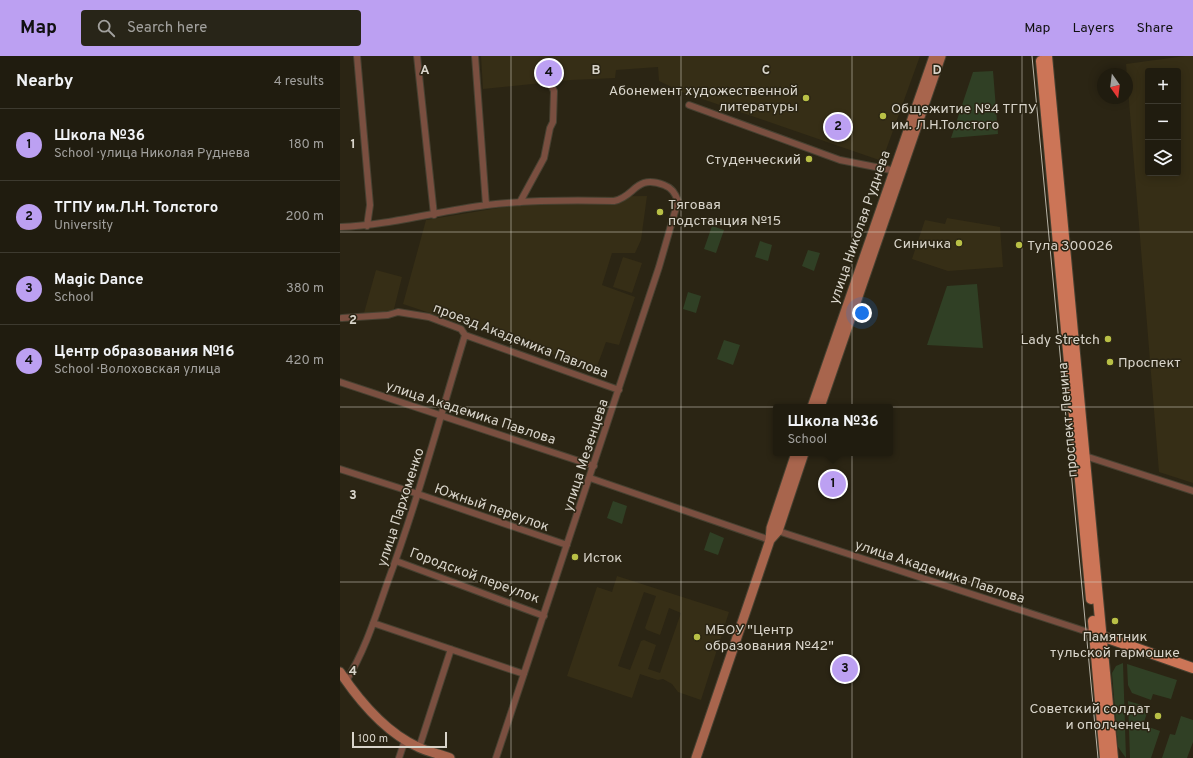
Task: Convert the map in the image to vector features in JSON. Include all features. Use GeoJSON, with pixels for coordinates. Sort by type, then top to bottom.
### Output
{"type":"FeatureCollection","features":[{"type":"Feature","properties":{"kind":"main road","name":"проспект Ленина"},"geometry":{"type":"LineString","coordinates":[[1040,56],[1110,757]]}},
{"type":"Feature","properties":{"kind":"main road","name":"проспект Ленина"},"geometry":{"type":"LineString","coordinates":[[1047,56],[1085,456],[1098,635],[1104,664],[1110,757]]}},
{"type":"Feature","properties":{"kind":"main road"},"geometry":{"type":"LineString","coordinates":[[1098,635],[1193,668]]}},
{"type":"Feature","properties":{"kind":"street"},"geometry":{"type":"LineString","coordinates":[[357,56],[370,205],[367,226]]}},
{"type":"Feature","properties":{"kind":"street"},"geometry":{"type":"LineString","coordinates":[[417,56],[434,215]]}},
{"type":"Feature","properties":{"kind":"street"},"geometry":{"type":"LineString","coordinates":[[475,56],[486,205]]}},
{"type":"Feature","properties":{"kind":"street","name":"улица Николая Руднева"},"geometry":{"type":"LineString","coordinates":[[813,404],[939,56]]}},
{"type":"Feature","properties":{"kind":"street"},"geometry":{"type":"LineString","coordinates":[[340,227],[367,226],[486,205],[520,202],[544,158],[550,128],[553,122],[554,91],[550,83]]}},
{"type":"Feature","properties":{"kind":"street"},"geometry":{"type":"LineString","coordinates":[[689,105],[840,160],[897,171]]}},
{"type":"Feature","properties":{"kind":"street","name":"улица Николая Руднева"},"geometry":{"type":"LineString","coordinates":[[821,404],[897,171]]}},
{"type":"Feature","properties":{"kind":"street","name":"улица Мезенцева"},"geometry":{"type":"LineString","coordinates":[[496,758],[619,390],[659,267],[678,201],[675,193],[670,188],[657,183],[643,183],[620,200],[614,201],[562,200],[520,202]]}},
{"type":"Feature","properties":{"kind":"street","name":"проезд Академика Павлова"},"geometry":{"type":"LineString","coordinates":[[342,318],[388,315],[398,312],[429,317],[462,329],[465,335],[619,390]]}},
{"type":"Feature","properties":{"kind":"street","name":"улица Пархоменко"},"geometry":{"type":"LineString","coordinates":[[343,684],[356,665],[396,561],[418,494],[465,335]]}},
{"type":"Feature","properties":{"kind":"street","name":"улица Академика Павлова"},"geometry":{"type":"LineString","coordinates":[[340,382],[441,414],[594,466]]}},
{"type":"Feature","properties":{"kind":"street"},"geometry":{"type":"LineString","coordinates":[[696,758],[770,540],[771,528],[795,456]]}},
{"type":"Feature","properties":{"kind":"street"},"geometry":{"type":"LineString","coordinates":[[770,540],[778,531],[803,456]]}},
{"type":"Feature","properties":{"kind":"street"},"geometry":{"type":"LineString","coordinates":[[1085,456],[1193,492]]}},
{"type":"Feature","properties":{"kind":"street","name":"Южный переулок"},"geometry":{"type":"LineString","coordinates":[[340,469],[567,545]]}},
{"type":"Feature","properties":{"kind":"street"},"geometry":{"type":"LineString","coordinates":[[590,478],[770,540]]}},
{"type":"Feature","properties":{"kind":"street","name":"улица Академика Павлова"},"geometry":{"type":"LineString","coordinates":[[778,531],[1098,635]]}},
{"type":"Feature","properties":{"kind":"street","name":"Городской переулок"},"geometry":{"type":"LineString","coordinates":[[396,561],[544,616]]}},
{"type":"Feature","properties":{"kind":"street"},"geometry":{"type":"LineString","coordinates":[[373,623],[524,674]]}},
{"type":"Feature","properties":{"kind":"street"},"geometry":{"type":"LineString","coordinates":[[419,748],[451,649]]}},
{"type":"Feature","properties":{"kind":"street"},"geometry":{"type":"LineString","coordinates":[[340,672],[343,684],[384,726],[419,748],[450,758]]}},
{"type":"Feature","properties":{"kind":"street"},"geometry":{"type":"LineString","coordinates":[[399,758],[405,740]]}},
{"type":"Feature","properties":{"kind":"shaded area"},"geometry":{"type":"Polygon","coordinates":[[[481,56],[920,56],[882,161],[682,92],[659,81],[658,67],[616,70],[615,78],[571,80],[483,89],[481,56]]]}},
{"type":"Feature","properties":{"kind":"shaded area"},"geometry":{"type":"Polygon","coordinates":[[[1193,56],[1193,483],[1159,472],[1129,104],[1133,104],[1133,68],[1126,68],[1126,64],[1193,56]]]}},
{"type":"Feature","properties":{"kind":"shaded area"},"geometry":{"type":"Polygon","coordinates":[[[647,196],[641,240],[635,253],[612,253],[602,285],[635,297],[619,345],[606,342],[596,369],[403,304],[426,220],[564,197],[647,196]]]}},
{"type":"Feature","properties":{"kind":"shaded area","name":"Синичка"},"geometry":{"type":"Polygon","coordinates":[[[947,218],[1000,227],[1003,267],[948,271],[912,259],[925,220],[945,224],[947,218]]]}},
{"type":"Feature","properties":{"kind":"shaded area"},"geometry":{"type":"Polygon","coordinates":[[[623,257],[642,263],[632,293],[613,287],[623,257]]]}},
{"type":"Feature","properties":{"kind":"shaded area"},"geometry":{"type":"Polygon","coordinates":[[[376,270],[402,277],[394,309],[388,312],[364,313],[376,270]]]}},
{"type":"Feature","properties":{"kind":"shaded area","name":"МБОУ \"Центр образования №42\""},"geometry":{"type":"Polygon","coordinates":[[[617,576],[729,612],[701,700],[678,692],[672,684],[663,679],[658,680],[640,674],[632,698],[567,676],[597,587],[612,592],[617,576]],[[644,592],[618,666],[630,670],[641,641],[644,640],[656,645],[648,669],[660,673],[681,613],[669,608],[660,635],[647,630],[645,628],[656,596],[644,592]]]}},
{"type":"Feature","properties":{"kind":"green space"},"geometry":{"type":"Polygon","coordinates":[[[993,71],[998,134],[951,138],[973,72],[993,71]]]}},
{"type":"Feature","properties":{"kind":"green space"},"geometry":{"type":"Polygon","coordinates":[[[712,226],[724,230],[716,253],[704,249],[712,226]]]}},
{"type":"Feature","properties":{"kind":"green space"},"geometry":{"type":"Polygon","coordinates":[[[760,241],[772,245],[768,261],[755,257],[760,241]]]}},
{"type":"Feature","properties":{"kind":"green space"},"geometry":{"type":"Polygon","coordinates":[[[808,250],[820,253],[814,271],[802,266],[808,250]]]}},
{"type":"Feature","properties":{"kind":"green space"},"geometry":{"type":"Polygon","coordinates":[[[977,284],[983,348],[927,345],[947,286],[977,284]]]}},
{"type":"Feature","properties":{"kind":"green space"},"geometry":{"type":"Polygon","coordinates":[[[688,292],[701,296],[696,313],[683,309],[688,292]]]}},
{"type":"Feature","properties":{"kind":"green space"},"geometry":{"type":"Polygon","coordinates":[[[724,340],[740,345],[733,365],[717,359],[724,340]]]}},
{"type":"Feature","properties":{"kind":"green space"},"geometry":{"type":"Polygon","coordinates":[[[613,501],[627,506],[622,524],[607,518],[613,501]]]}},
{"type":"Feature","properties":{"kind":"green space"},"geometry":{"type":"Polygon","coordinates":[[[710,532],[724,538],[718,555],[704,550],[710,532]]]}},
{"type":"Feature","properties":{"kind":"green space"},"geometry":{"type":"Polygon","coordinates":[[[1123,663],[1126,758],[1118,747],[1112,673],[1116,666],[1123,663]]]}},
{"type":"Feature","properties":{"kind":"green space"},"geometry":{"type":"Polygon","coordinates":[[[1127,664],[1177,680],[1171,699],[1153,694],[1151,700],[1132,693],[1128,685],[1127,664]]]}},
{"type":"Feature","properties":{"kind":"green space"},"geometry":{"type":"Polygon","coordinates":[[[1128,701],[1149,707],[1143,725],[1160,731],[1151,758],[1130,758],[1128,701]]]}},
{"type":"Feature","properties":{"kind":"green space"},"geometry":{"type":"Polygon","coordinates":[[[1181,716],[1193,720],[1193,742],[1187,758],[1162,758],[1170,734],[1175,735],[1181,716]]]}},
{"type":"Feature","properties":{"kind":"tram line"},"geometry":{"type":"LineString","coordinates":[[1032,56],[1098,758]]}},
{"type":"Feature","properties":{"kind":"place","name":"Центр образования №16"},"geometry":{"type":"Point","coordinates":[549,73]}},
{"type":"Feature","properties":{"kind":"place","name":"Абонемент художественной литературы"},"geometry":{"type":"Point","coordinates":[806,98]}},
{"type":"Feature","properties":{"kind":"place","name":"Общежитие №4 ТГПУ им. Л.Н.Толстого"},"geometry":{"type":"Point","coordinates":[883,116]}},
{"type":"Feature","properties":{"kind":"place","name":"ТГПУ им.Л.Н. Толстого"},"geometry":{"type":"Point","coordinates":[838,127]}},
{"type":"Feature","properties":{"kind":"place","name":"Студенческий"},"geometry":{"type":"Point","coordinates":[809,159]}},
{"type":"Feature","properties":{"kind":"place","name":"Тяговая подстанция №15"},"geometry":{"type":"Point","coordinates":[660,212]}},
{"type":"Feature","properties":{"kind":"place","name":"Синичка"},"geometry":{"type":"Point","coordinates":[959,243]}},
{"type":"Feature","properties":{"kind":"place","name":"Тула 300026"},"geometry":{"type":"Point","coordinates":[1019,245]}},
{"type":"Feature","properties":{"kind":"place","name":"Lady Stretch"},"geometry":{"type":"Point","coordinates":[1108,339]}},
{"type":"Feature","properties":{"kind":"place","name":"Проспект"},"geometry":{"type":"Point","coordinates":[1110,362]}},
{"type":"Feature","properties":{"kind":"place","name":"Школа №36"},"geometry":{"type":"Point","coordinates":[833,484]}},
{"type":"Feature","properties":{"kind":"place","name":"Исток"},"geometry":{"type":"Point","coordinates":[575,557]}},
{"type":"Feature","properties":{"kind":"place","name":"Памятник тульской гармошке"},"geometry":{"type":"Point","coordinates":[1115,621]}},
{"type":"Feature","properties":{"kind":"place","name":"МБОУ \"Центр образования №42\""},"geometry":{"type":"Point","coordinates":[697,637]}},
{"type":"Feature","properties":{"kind":"place","name":"Magic Dance"},"geometry":{"type":"Point","coordinates":[845,669]}},
{"type":"Feature","properties":{"kind":"place","name":"Советский солдат и ополченец"},"geometry":{"type":"Point","coordinates":[1158,716]}}]}
